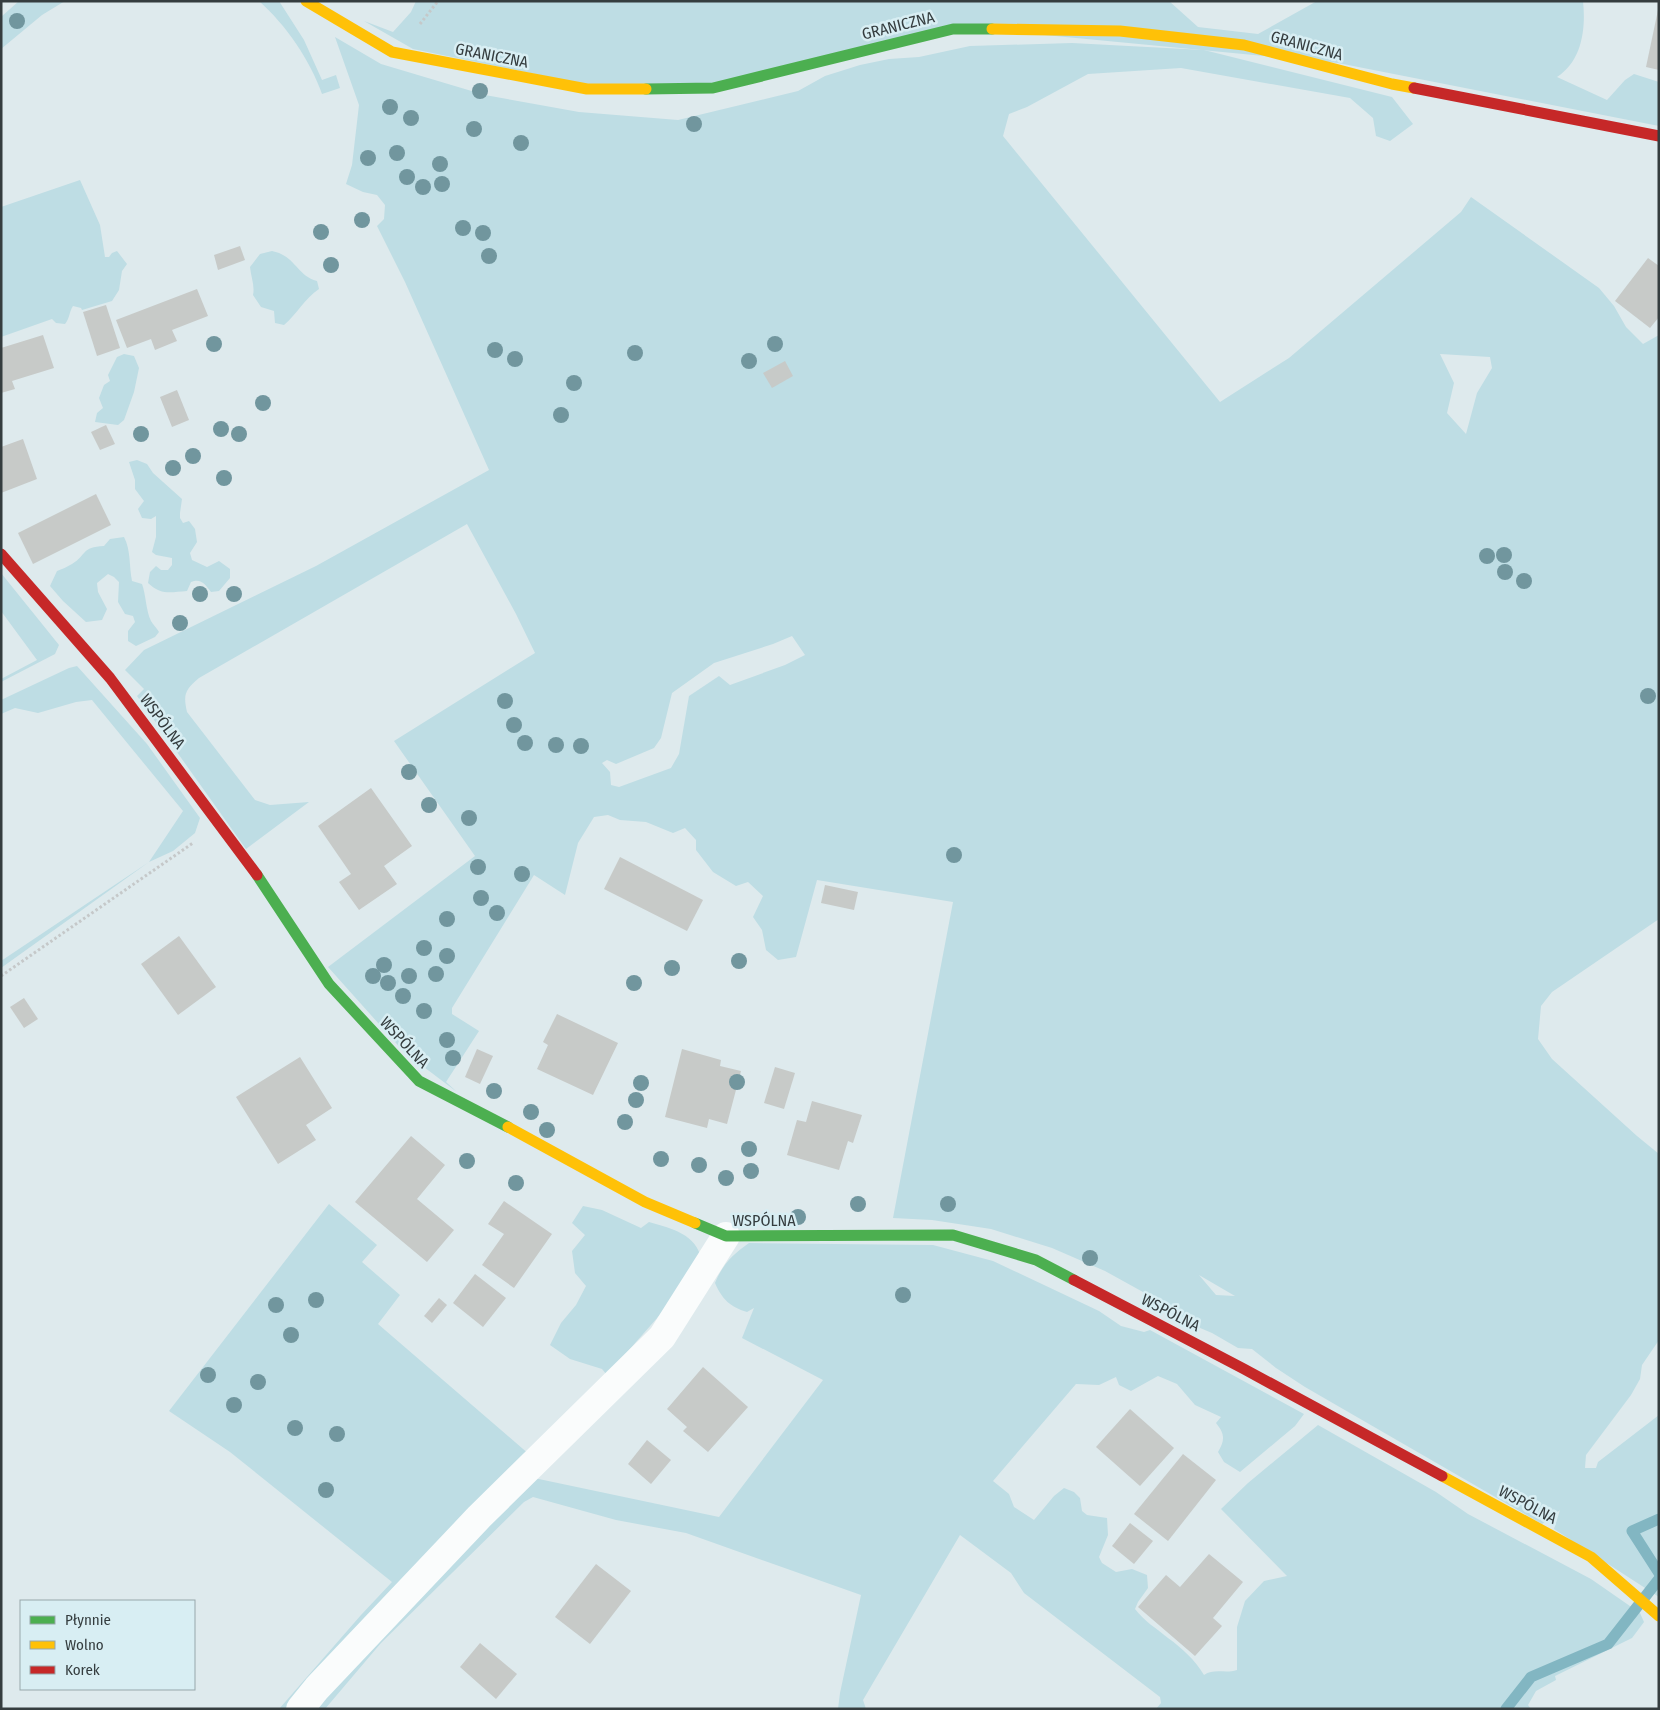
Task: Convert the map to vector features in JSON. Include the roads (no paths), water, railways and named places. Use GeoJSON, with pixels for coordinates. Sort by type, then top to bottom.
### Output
{"type":"FeatureCollection","features":[{"type":"Feature","properties":{"kind":"street","name":"GRANICZNA"},"geometry":{"type":"LineString","coordinates":[[306,1],[392,52],[587,89],[713,88],[953,29],[1120,31],[1244,45],[1392,84],[1659,136]]}},
{"type":"Feature","properties":{"kind":"street","name":"WSPÓLNA"},"geometry":{"type":"LineString","coordinates":[[1,554],[110,678],[250,864],[329,984],[419,1081],[523,1135],[644,1202],[726,1236],[953,1236],[1036,1260],[1244,1369],[1591,1557],[1659,1616]]}},
{"type":"Feature","properties":{"kind":"street"},"geometry":{"type":"LineString","coordinates":[[300,1709],[317,1688],[479,1517],[662,1336],[726,1236]]}},
{"type":"Feature","properties":{"kind":"waterway"},"geometry":{"type":"LineString","coordinates":[[1659,1519],[1632,1531],[1659,1573]]}},
{"type":"Feature","properties":{"kind":"waterway"},"geometry":{"type":"LineString","coordinates":[[1506,1709],[1531,1677],[1608,1644],[1659,1579]]}}]}
